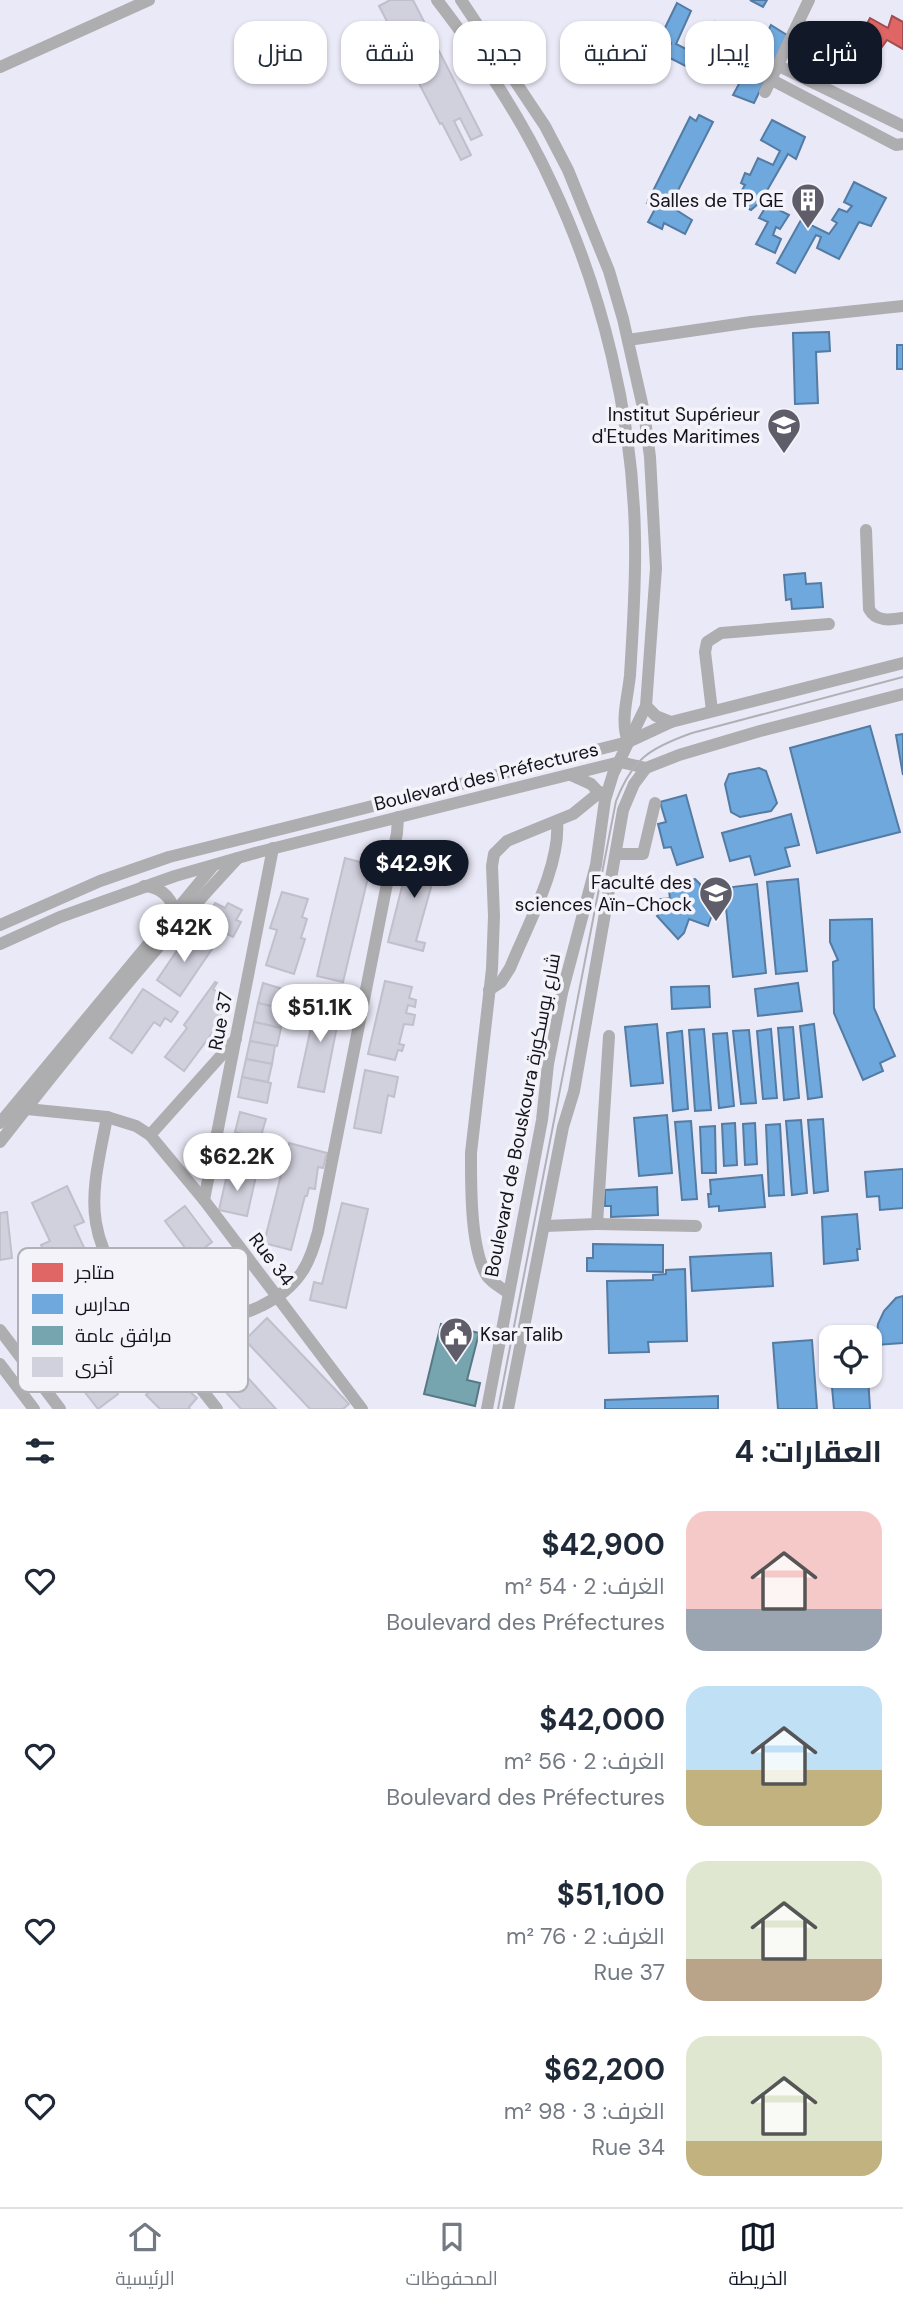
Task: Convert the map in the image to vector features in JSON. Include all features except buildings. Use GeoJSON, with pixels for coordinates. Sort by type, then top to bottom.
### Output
{"type":"FeatureCollection","features":[{"type":"Feature","properties":{"kind":"street"},"geometry":{"type":"LineString","coordinates":[[0,67],[149,0]]}},
{"type":"Feature","properties":{"kind":"street","name":"Boulevard de Bouskoura شارع بوسكورة"},"geometry":{"type":"LineString","coordinates":[[437,0],[492,77],[529,138],[552,184],[590,280],[604,329],[625,430],[635,533],[634,607],[628,703],[623,729],[628,742],[603,796],[596,865],[562,993],[487,1409]]}},
{"type":"Feature","properties":{"kind":"street"},"geometry":{"type":"LineString","coordinates":[[461,0],[545,126],[568,170],[604,259],[628,340],[650,457],[656,568],[646,706],[637,729],[628,742]]}},
{"type":"Feature","properties":{"kind":"street"},"geometry":{"type":"LineString","coordinates":[[809,0],[767,86],[896,145],[903,144]]}},
{"type":"Feature","properties":{"kind":"street"},"geometry":{"type":"LineString","coordinates":[[777,65],[903,126]]}},
{"type":"Feature","properties":{"kind":"street"},"geometry":{"type":"LineString","coordinates":[[628,340],[763,321],[903,306]]}},
{"type":"Feature","properties":{"kind":"street"},"geometry":{"type":"LineString","coordinates":[[866,530],[869,609],[873,616],[879,618],[903,618]]}},
{"type":"Feature","properties":{"kind":"street"},"geometry":{"type":"LineString","coordinates":[[712,711],[705,652],[707,642],[721,633],[829,624]]}},
{"type":"Feature","properties":{"kind":"street","name":"Boulevard des Préfectures"},"geometry":{"type":"LineString","coordinates":[[0,925],[100,881],[169,858],[628,742],[670,722],[903,663]]}},
{"type":"Feature","properties":{"kind":"street"},"geometry":{"type":"LineString","coordinates":[[509,1409],[563,1127],[575,1081],[625,803],[636,780],[646,768],[678,755],[903,694]]}},
{"type":"Feature","properties":{"kind":"street"},"geometry":{"type":"LineString","coordinates":[[646,706],[656,716],[670,722]]}},
{"type":"Feature","properties":{"kind":"street","name":"Boulevard des Préfectures"},"geometry":{"type":"LineString","coordinates":[[0,944],[60,917],[144,886],[238,858],[620,762],[646,768]]}},
{"type":"Feature","properties":{"kind":"street"},"geometry":{"type":"LineString","coordinates":[[508,1293],[489,1278],[480,1261],[471,1180],[471,1153],[493,943],[492,866],[494,854],[507,841],[558,821],[603,796],[587,781],[571,775]]}},
{"type":"Feature","properties":{"kind":"street"},"geometry":{"type":"LineString","coordinates":[[615,854],[643,855],[655,803]]}},
{"type":"Feature","properties":{"kind":"street"},"geometry":{"type":"LineString","coordinates":[[248,1312],[277,1297],[302,1273],[318,1233],[398,817]]}},
{"type":"Feature","properties":{"kind":"street"},"geometry":{"type":"LineString","coordinates":[[489,990],[501,982],[510,968],[552,866],[558,844],[558,821]]}},
{"type":"Feature","properties":{"kind":"street"},"geometry":{"type":"LineString","coordinates":[[0,1143],[200,897],[238,858],[242,849],[241,839]]}},
{"type":"Feature","properties":{"kind":"street"},"geometry":{"type":"LineString","coordinates":[[0,1123],[214,865],[218,858],[217,845]]}},
{"type":"Feature","properties":{"kind":"street","name":"Rue 37"},"geometry":{"type":"LineString","coordinates":[[204,1200],[273,849]]}},
{"type":"Feature","properties":{"kind":"street"},"geometry":{"type":"LineString","coordinates":[[144,886],[162,891],[175,911]]}},
{"type":"Feature","properties":{"kind":"street"},"geometry":{"type":"LineString","coordinates":[[597,1224],[609,1035]]}},
{"type":"Feature","properties":{"kind":"street"},"geometry":{"type":"LineString","coordinates":[[150,1135],[236,1038]]}},
{"type":"Feature","properties":{"kind":"street","name":"Rue 34"},"geometry":{"type":"LineString","coordinates":[[27,1108],[107,1117],[136,1126],[150,1135],[240,1248]]}},
{"type":"Feature","properties":{"kind":"street"},"geometry":{"type":"LineString","coordinates":[[104,1248],[96,1225],[94,1205],[107,1117]]}},
{"type":"Feature","properties":{"kind":"street"},"geometry":{"type":"LineString","coordinates":[[545,1226],[696,1226]]}},
{"type":"Feature","properties":{"kind":"street","name":"Rue 34"},"geometry":{"type":"LineString","coordinates":[[248,1258],[362,1409]]}},
{"type":"Feature","properties":{"kind":"street"},"geometry":{"type":"LineString","coordinates":[[0,1330],[18,1354]]}},
{"type":"Feature","properties":{"kind":"street"},"geometry":{"type":"LineString","coordinates":[[0,1364],[18,1388]]}},
{"type":"Feature","properties":{"kind":"street"},"geometry":{"type":"LineString","coordinates":[[21,1392],[34,1409]]}},
{"type":"Feature","properties":{"kind":"street"},"geometry":{"type":"LineString","coordinates":[[47,1392],[60,1409]]}},
{"type":"Feature","properties":{"kind":"street"},"geometry":{"type":"LineString","coordinates":[[204,1392],[217,1409]]}},
{"type":"Feature","properties":{"kind":"tram line"},"geometry":{"type":"LineString","coordinates":[[498,1409],[616,801],[622,786],[645,756],[677,738],[903,677]]}},
{"type":"Feature","properties":{"kind":"place","name":"Salles de TP GE"},"geometry":{"type":"Point","coordinates":[808,230]}},
{"type":"Feature","properties":{"kind":"place","name":"Institut Supérieur d'Etudes Maritimes"},"geometry":{"type":"Point","coordinates":[784,455]}},
{"type":"Feature","properties":{"kind":"place","name":"Faculté des sciences Aïn-Chock"},"geometry":{"type":"Point","coordinates":[716,923]}},
{"type":"Feature","properties":{"kind":"place","name":"Ksar Talib"},"geometry":{"type":"Point","coordinates":[456,1364]}}]}
